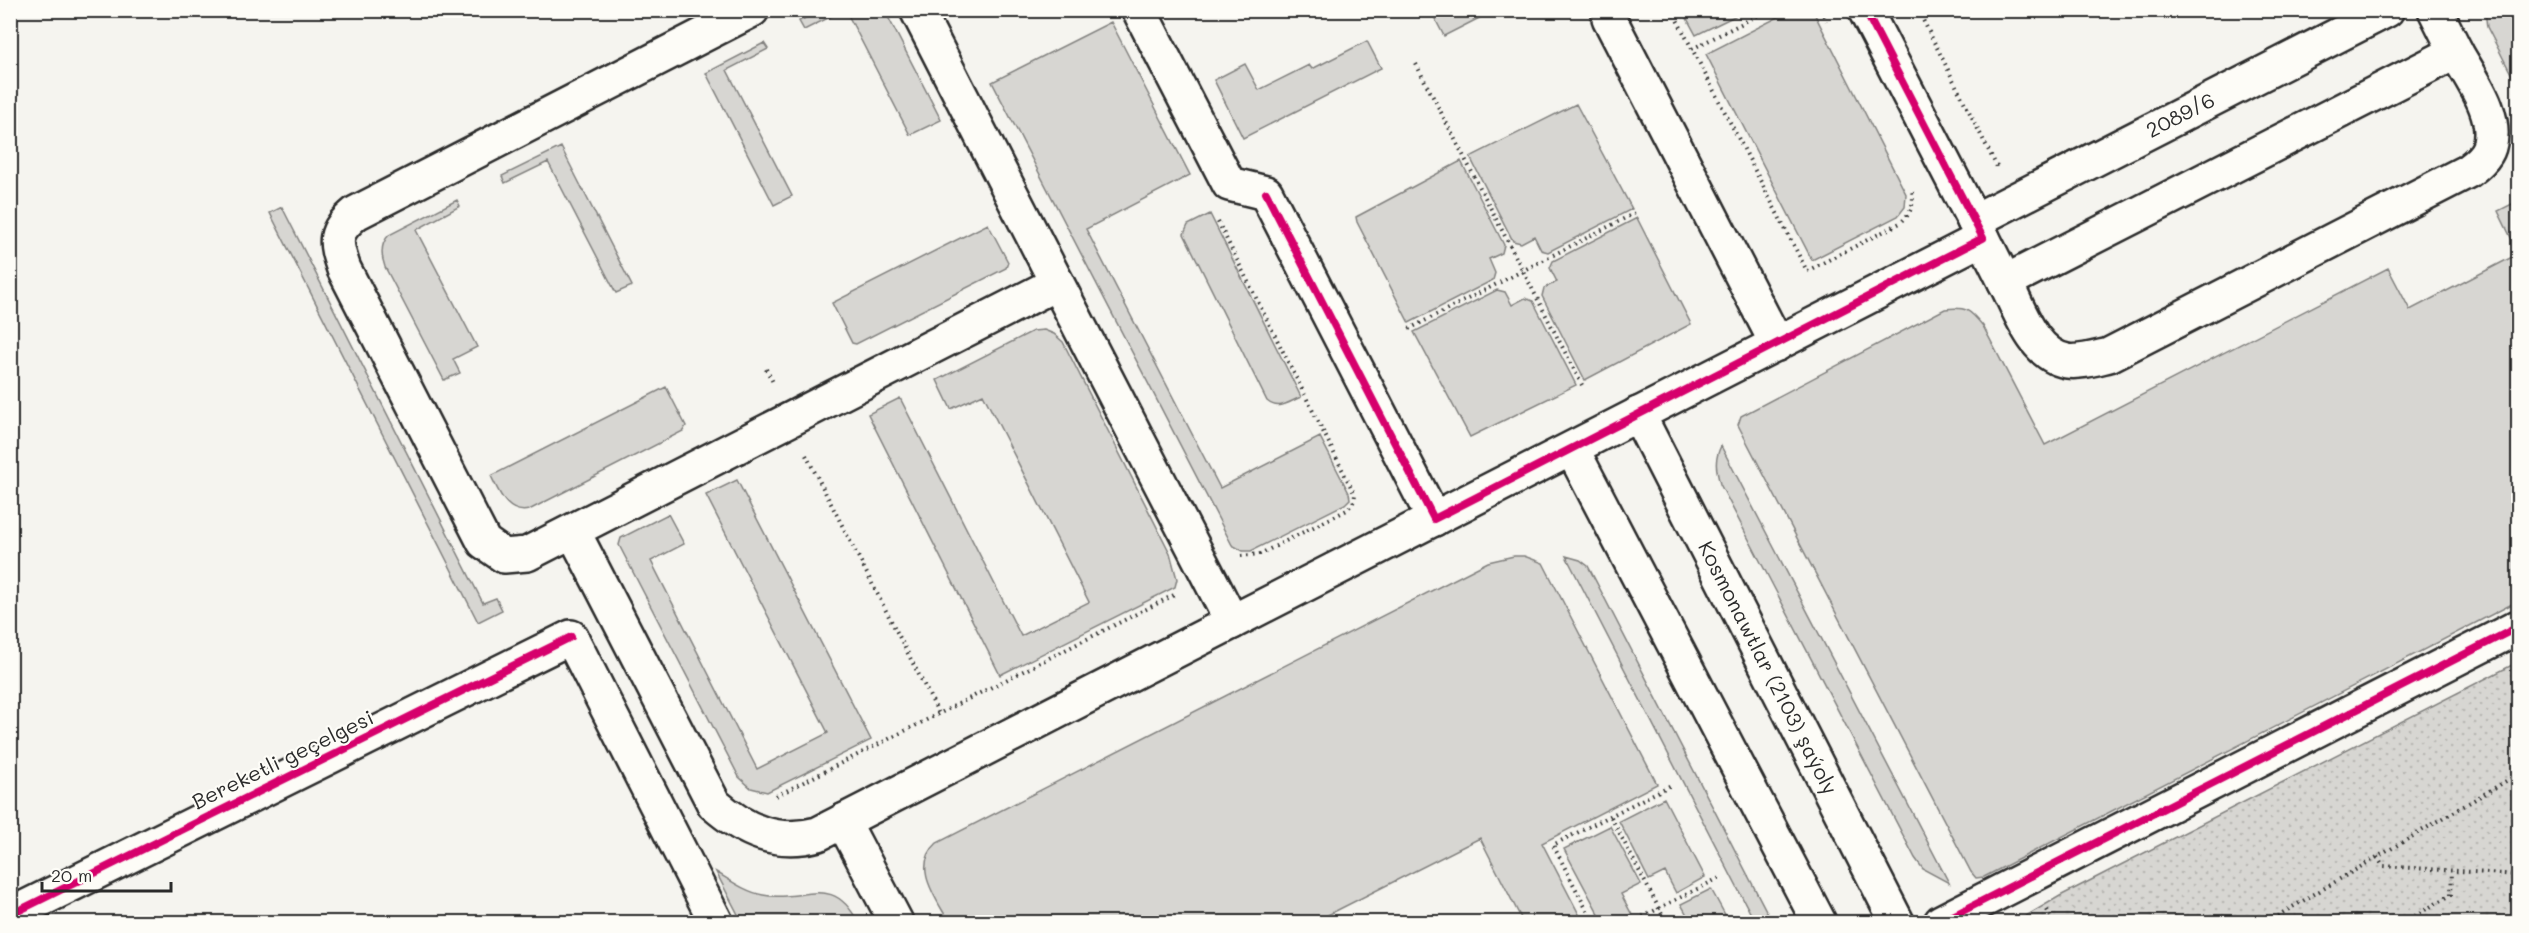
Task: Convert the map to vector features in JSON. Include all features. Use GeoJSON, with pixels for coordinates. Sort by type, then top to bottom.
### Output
{"type":"FeatureCollection","features":[{"type":"Feature","properties":{"kind":"street"},"geometry":{"type":"LineString","coordinates":[[752,10],[356,213],[344,223],[336,235],[337,250],[344,269],[484,542],[504,555],[514,557],[527,554],[1057,283]]}},
{"type":"Feature","properties":{"kind":"street"},"geometry":{"type":"LineString","coordinates":[[917,10],[1232,622]]}},
{"type":"Feature","properties":{"kind":"street"},"geometry":{"type":"LineString","coordinates":[[1139,10],[1229,184],[1266,193],[1434,519]]}},
{"type":"Feature","properties":{"kind":"street"},"geometry":{"type":"LineString","coordinates":[[1865,10],[2037,343],[2049,355],[2068,362],[2109,355],[2468,171],[2489,148],[2492,131],[2490,116],[2435,10]]}},
{"type":"Feature","properties":{"kind":"street","name":"2089/6"},"geometry":{"type":"LineString","coordinates":[[573,531],[714,804],[744,828],[768,835],[805,837],[818,834],[1777,344],[1979,230],[2387,10]]}},
{"type":"Feature","properties":{"kind":"street"},"geometry":{"type":"LineString","coordinates":[[1609,14],[1777,344]]}},
{"type":"Feature","properties":{"kind":"street"},"geometry":{"type":"LineString","coordinates":[[2005,282],[2457,52]]}},
{"type":"Feature","properties":{"kind":"street","name":"Kosmonawtlar (2103) şaýoly"},"geometry":{"type":"LineString","coordinates":[[1638,414],[1897,922]]}},
{"type":"Feature","properties":{"kind":"street"},"geometry":{"type":"LineString","coordinates":[[1572,448],[1819,922]]}},
{"type":"Feature","properties":{"kind":"street"},"geometry":{"type":"LineString","coordinates":[[1941,922],[2518,627]]}},
{"type":"Feature","properties":{"kind":"street","name":"Bereketli geçelgesi"},"geometry":{"type":"LineString","coordinates":[[10,915],[571,638],[716,922]]}},
{"type":"Feature","properties":{"kind":"street"},"geometry":{"type":"LineString","coordinates":[[843,821],[896,922]]}},
{"type":"Feature","properties":{"kind":"path"},"geometry":{"type":"LineString","coordinates":[[1672,10],[1806,270],[1905,219],[1913,201],[1909,182]]}},
{"type":"Feature","properties":{"kind":"path"},"geometry":{"type":"LineString","coordinates":[[1692,49],[1768,10]]}},
{"type":"Feature","properties":{"kind":"path"},"geometry":{"type":"LineString","coordinates":[[1821,10],[1831,31]]}},
{"type":"Feature","properties":{"kind":"path"},"geometry":{"type":"LineString","coordinates":[[1918,10],[1979,132]]}},
{"type":"Feature","properties":{"kind":"path"},"geometry":{"type":"LineString","coordinates":[[1416,64],[1582,385]]}},
{"type":"Feature","properties":{"kind":"path"},"geometry":{"type":"LineString","coordinates":[[1409,329],[1637,212]]}},
{"type":"Feature","properties":{"kind":"path"},"geometry":{"type":"LineString","coordinates":[[1216,218],[1355,495],[1354,501],[1347,510],[1260,554],[1251,556],[1235,554]]}},
{"type":"Feature","properties":{"kind":"path"},"geometry":{"type":"LineString","coordinates":[[766,369],[779,392]]}},
{"type":"Feature","properties":{"kind":"path"},"geometry":{"type":"LineString","coordinates":[[802,447],[939,714]]}},
{"type":"Feature","properties":{"kind":"path"},"geometry":{"type":"LineString","coordinates":[[768,799],[1175,595]]}},
{"type":"Feature","properties":{"kind":"path"},"geometry":{"type":"LineString","coordinates":[[2267,922],[2518,774]]}},
{"type":"Feature","properties":{"kind":"path"},"geometry":{"type":"LineString","coordinates":[[1593,922],[1553,845],[1671,785]]}},
{"type":"Feature","properties":{"kind":"path"},"geometry":{"type":"LineString","coordinates":[[1611,817],[1666,922]]}},
{"type":"Feature","properties":{"kind":"path"},"geometry":{"type":"LineString","coordinates":[[2377,857],[2383,866],[2518,875]]}},
{"type":"Feature","properties":{"kind":"path"},"geometry":{"type":"LineString","coordinates":[[2404,922],[2451,895],[2452,871]]}},
{"type":"Feature","properties":{"kind":"path"},"geometry":{"type":"LineString","coordinates":[[1632,922],[1719,878]]}},
{"type":"Feature","properties":{"kind":"shaded area"},"geometry":{"type":"Polygon","coordinates":[[[1792,10],[1813,11],[1906,194],[1905,207],[1898,216],[1812,260],[1706,54],[1792,10]]]}},
{"type":"Feature","properties":{"kind":"shaded area"},"geometry":{"type":"Polygon","coordinates":[[[820,11],[842,11],[804,30],[799,21],[820,11]]]}},
{"type":"Feature","properties":{"kind":"shaded area"},"geometry":{"type":"Polygon","coordinates":[[[846,11],[885,11],[941,120],[910,135],[846,11]]]}},
{"type":"Feature","properties":{"kind":"shaded area"},"geometry":{"type":"Polygon","coordinates":[[[1431,11],[1493,11],[1444,36],[1431,11]]]}},
{"type":"Feature","properties":{"kind":"shaded area"},"geometry":{"type":"Polygon","coordinates":[[[1683,11],[1745,11],[1696,35],[1683,11]]]}},
{"type":"Feature","properties":{"kind":"shaded area"},"geometry":{"type":"Polygon","coordinates":[[[2485,11],[2518,11],[2518,87],[2487,27],[2485,11]]]}},
{"type":"Feature","properties":{"kind":"shaded area"},"geometry":{"type":"Polygon","coordinates":[[[1111,22],[1190,175],[1086,229],[1220,488],[1320,437],[1349,493],[1350,499],[1345,504],[1251,551],[1243,551],[1232,545],[992,82],[1111,22]]]}},
{"type":"Feature","properties":{"kind":"shaded area"},"geometry":{"type":"Polygon","coordinates":[[[1367,41],[1381,68],[1243,138],[1214,80],[1245,64],[1259,90],[1309,65],[1312,69],[1367,41]]]}},
{"type":"Feature","properties":{"kind":"shaded area"},"geometry":{"type":"Polygon","coordinates":[[[764,43],[768,49],[727,70],[792,196],[774,205],[706,73],[764,43]]]}},
{"type":"Feature","properties":{"kind":"shaded area"},"geometry":{"type":"Polygon","coordinates":[[[1576,104],[1632,209],[1548,252],[1541,250],[1534,236],[1521,243],[1513,241],[1470,157],[1576,104]]]}},
{"type":"Feature","properties":{"kind":"shaded area"},"geometry":{"type":"Polygon","coordinates":[[[561,147],[632,286],[616,293],[548,162],[505,183],[502,176],[561,147]]]}},
{"type":"Feature","properties":{"kind":"shaded area"},"geometry":{"type":"Polygon","coordinates":[[[1461,161],[1504,245],[1502,253],[1489,259],[1495,273],[1493,280],[1409,323],[1356,217],[1461,161]]]}},
{"type":"Feature","properties":{"kind":"shaded area"},"geometry":{"type":"Polygon","coordinates":[[[457,200],[460,206],[416,230],[477,347],[453,359],[460,373],[444,380],[385,267],[382,250],[389,235],[457,200]]]}},
{"type":"Feature","properties":{"kind":"shaded area"},"geometry":{"type":"Polygon","coordinates":[[[2518,201],[2518,252],[2498,211],[2518,201]]]}},
{"type":"Feature","properties":{"kind":"shaded area"},"geometry":{"type":"Polygon","coordinates":[[[282,207],[483,603],[496,598],[502,610],[478,622],[270,213],[282,207]]]}},
{"type":"Feature","properties":{"kind":"shaded area"},"geometry":{"type":"Polygon","coordinates":[[[1210,214],[1301,397],[1288,403],[1276,405],[1267,401],[1184,234],[1188,225],[1210,214]]]}},
{"type":"Feature","properties":{"kind":"shaded area"},"geometry":{"type":"Polygon","coordinates":[[[1637,218],[1691,324],[1585,380],[1542,296],[1544,288],[1557,282],[1550,268],[1553,261],[1637,218]]]}},
{"type":"Feature","properties":{"kind":"shaded area"},"geometry":{"type":"Polygon","coordinates":[[[988,224],[1008,262],[1006,268],[856,344],[852,343],[832,303],[988,224]]]}},
{"type":"Feature","properties":{"kind":"shaded area"},"geometry":{"type":"Polygon","coordinates":[[[2518,254],[2518,601],[1984,877],[1976,878],[1738,425],[1741,416],[1945,309],[1958,308],[1967,310],[1983,326],[2045,445],[2388,268],[2410,310],[2518,254]]]}},
{"type":"Feature","properties":{"kind":"shaded area"},"geometry":{"type":"Polygon","coordinates":[[[1497,290],[1505,292],[1512,305],[1525,298],[1533,301],[1576,385],[1470,437],[1414,332],[1497,290]]]}},
{"type":"Feature","properties":{"kind":"shaded area"},"geometry":{"type":"Polygon","coordinates":[[[1044,330],[1054,334],[1063,342],[1170,553],[1177,579],[1175,587],[1000,675],[868,414],[900,398],[1021,636],[1089,602],[983,394],[951,409],[937,380],[1033,331],[1044,330]]]}},
{"type":"Feature","properties":{"kind":"shaded area"},"geometry":{"type":"Polygon","coordinates":[[[666,387],[686,426],[683,431],[529,510],[515,509],[505,501],[491,476],[666,387]]]}},
{"type":"Feature","properties":{"kind":"shaded area"},"geometry":{"type":"Polygon","coordinates":[[[1721,446],[1949,883],[1923,869],[1915,858],[1720,484],[1716,465],[1721,446]]]}},
{"type":"Feature","properties":{"kind":"shaded area"},"geometry":{"type":"Polygon","coordinates":[[[737,480],[871,740],[767,792],[751,788],[739,777],[619,545],[621,538],[668,514],[684,544],[651,561],[757,769],[828,733],[706,495],[737,480]]]}},
{"type":"Feature","properties":{"kind":"shaded area"},"geometry":{"type":"Polygon","coordinates":[[[1524,556],[1543,563],[1657,784],[1542,843],[1583,922],[1523,922],[1480,838],[1314,922],[949,922],[933,893],[926,872],[926,862],[937,843],[1488,562],[1524,556]]]}},
{"type":"Feature","properties":{"kind":"shaded area"},"geometry":{"type":"Polygon","coordinates":[[[1566,556],[1580,560],[1588,566],[1772,922],[1755,922],[1566,556]]]}},
{"type":"Feature","properties":{"kind":"shaded area"},"geometry":{"type":"Polygon","coordinates":[[[2518,662],[2518,922],[2016,922],[2060,896],[2518,662]]]}},
{"type":"Feature","properties":{"kind":"shaded area"},"geometry":{"type":"Polygon","coordinates":[[[1664,798],[1705,877],[1676,893],[1665,872],[1649,880],[1619,821],[1664,798]]]}},
{"type":"Feature","properties":{"kind":"shaded area"},"geometry":{"type":"Polygon","coordinates":[[[1610,826],[1641,884],[1621,894],[1632,915],[1617,922],[1603,922],[1564,849],[1610,826]]]}},
{"type":"Feature","properties":{"kind":"shaded area"},"geometry":{"type":"Polygon","coordinates":[[[716,872],[757,894],[791,896],[827,894],[838,898],[848,907],[858,922],[742,922],[716,872]]]}},
{"type":"Feature","properties":{"kind":"shaded area"},"geometry":{"type":"Polygon","coordinates":[[[1711,889],[1729,922],[1691,922],[1681,904],[1711,889]]]}},
{"type":"Feature","properties":{"kind":"cycle path"},"geometry":{"type":"LineString","coordinates":[[1266,193],[1434,519],[1983,238],[1865,10]]}},
{"type":"Feature","properties":{"kind":"cycle path"},"geometry":{"type":"LineString","coordinates":[[1941,922],[2518,627]]}},
{"type":"Feature","properties":{"kind":"cycle path"},"geometry":{"type":"LineString","coordinates":[[10,915],[571,637]]}}]}
